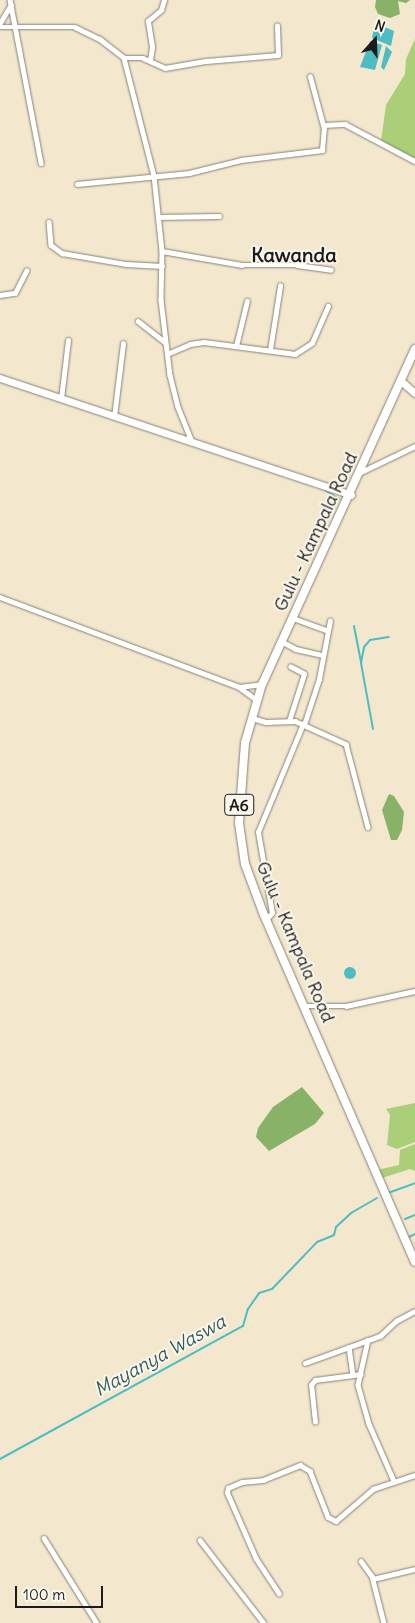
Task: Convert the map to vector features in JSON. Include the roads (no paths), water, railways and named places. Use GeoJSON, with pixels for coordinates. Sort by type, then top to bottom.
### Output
{"type":"FeatureCollection","features":[{"type":"Feature","properties":{"kind":"main road","name":"Gulu - Kampala Road"},"geometry":{"type":"LineString","coordinates":[[415,349],[351,495],[262,684],[252,718],[240,780],[239,823],[245,864],[266,920],[415,1262]]}},
{"type":"Feature","properties":{"kind":"street"},"geometry":{"type":"LineString","coordinates":[[150,60],[152,47],[148,21],[161,10],[164,0]]}},
{"type":"Feature","properties":{"kind":"street"},"geometry":{"type":"LineString","coordinates":[[0,23],[10,3]]}},
{"type":"Feature","properties":{"kind":"street"},"geometry":{"type":"LineString","coordinates":[[10,3],[16,26],[41,163]]}},
{"type":"Feature","properties":{"kind":"street"},"geometry":{"type":"LineString","coordinates":[[0,26],[75,27],[100,39],[124,58],[154,176],[162,251],[167,354],[178,407],[193,443]]}},
{"type":"Feature","properties":{"kind":"street"},"geometry":{"type":"LineString","coordinates":[[124,58],[137,56],[166,68],[206,61],[278,55],[277,26]]}},
{"type":"Feature","properties":{"kind":"street"},"geometry":{"type":"LineString","coordinates":[[77,184],[189,173],[250,159],[318,151],[324,145],[324,125],[310,77]]}},
{"type":"Feature","properties":{"kind":"street"},"geometry":{"type":"LineString","coordinates":[[324,125],[345,124],[415,162]]}},
{"type":"Feature","properties":{"kind":"street"},"geometry":{"type":"LineString","coordinates":[[158,217],[219,216]]}},
{"type":"Feature","properties":{"kind":"street"},"geometry":{"type":"LineString","coordinates":[[49,222],[50,241],[62,253],[126,264],[162,266]]}},
{"type":"Feature","properties":{"kind":"street"},"geometry":{"type":"LineString","coordinates":[[162,251],[242,265],[297,264],[331,270]]}},
{"type":"Feature","properties":{"kind":"street"},"geometry":{"type":"LineString","coordinates":[[0,295],[14,293],[26,271]]}},
{"type":"Feature","properties":{"kind":"street"},"geometry":{"type":"LineString","coordinates":[[270,350],[280,286]]}},
{"type":"Feature","properties":{"kind":"street"},"geometry":{"type":"LineString","coordinates":[[236,346],[247,301]]}},
{"type":"Feature","properties":{"kind":"street"},"geometry":{"type":"LineString","coordinates":[[167,354],[197,343],[236,346],[291,354],[306,349],[319,332],[328,306]]}},
{"type":"Feature","properties":{"kind":"street"},"geometry":{"type":"LineString","coordinates":[[138,321],[165,342]]}},
{"type":"Feature","properties":{"kind":"street"},"geometry":{"type":"LineString","coordinates":[[61,400],[68,340]]}},
{"type":"Feature","properties":{"kind":"street"},"geometry":{"type":"LineString","coordinates":[[114,418],[124,344]]}},
{"type":"Feature","properties":{"kind":"street"},"geometry":{"type":"LineString","coordinates":[[0,378],[114,418],[351,495]]}},
{"type":"Feature","properties":{"kind":"street"},"geometry":{"type":"LineString","coordinates":[[401,381],[415,393]]}},
{"type":"Feature","properties":{"kind":"street"},"geometry":{"type":"LineString","coordinates":[[361,472],[415,446]]}},
{"type":"Feature","properties":{"kind":"street"},"geometry":{"type":"LineString","coordinates":[[0,597],[240,687],[257,700]]}},
{"type":"Feature","properties":{"kind":"street"},"geometry":{"type":"LineString","coordinates":[[293,618],[326,630]]}},
{"type":"Feature","properties":{"kind":"street"},"geometry":{"type":"LineString","coordinates":[[266,920],[272,913],[258,832],[303,725],[319,679],[326,630],[330,620]]}},
{"type":"Feature","properties":{"kind":"street"},"geometry":{"type":"LineString","coordinates":[[281,641],[296,649],[322,655]]}},
{"type":"Feature","properties":{"kind":"street"},"geometry":{"type":"LineString","coordinates":[[289,721],[304,674],[291,667]]}},
{"type":"Feature","properties":{"kind":"street"},"geometry":{"type":"LineString","coordinates":[[240,687],[262,684]]}},
{"type":"Feature","properties":{"kind":"street"},"geometry":{"type":"LineString","coordinates":[[252,718],[266,722],[289,721],[303,725],[346,744],[368,827]]}},
{"type":"Feature","properties":{"kind":"street"},"geometry":{"type":"LineString","coordinates":[[305,1006],[346,1006],[415,991]]}},
{"type":"Feature","properties":{"kind":"street"},"geometry":{"type":"LineString","coordinates":[[305,1363],[368,1340],[415,1311]]}},
{"type":"Feature","properties":{"kind":"street"},"geometry":{"type":"LineString","coordinates":[[368,1340],[358,1385],[369,1424],[394,1481]]}},
{"type":"Feature","properties":{"kind":"street"},"geometry":{"type":"LineString","coordinates":[[349,1347],[353,1375]]}},
{"type":"Feature","properties":{"kind":"street"},"geometry":{"type":"LineString","coordinates":[[315,1422],[311,1385],[320,1377],[361,1374]]}},
{"type":"Feature","properties":{"kind":"street"},"geometry":{"type":"LineString","coordinates":[[279,1594],[256,1559],[227,1493],[228,1488],[242,1482],[263,1480],[300,1464],[310,1471],[328,1517],[333,1521],[373,1489],[415,1475]]}},
{"type":"Feature","properties":{"kind":"street"},"geometry":{"type":"LineString","coordinates":[[44,1538],[97,1623]]}},
{"type":"Feature","properties":{"kind":"street"},"geometry":{"type":"LineString","coordinates":[[200,1540],[264,1623]]}},
{"type":"Feature","properties":{"kind":"street"},"geometry":{"type":"LineString","coordinates":[[361,1561],[373,1579],[384,1623]]}},
{"type":"Feature","properties":{"kind":"street"},"geometry":{"type":"LineString","coordinates":[[373,1579],[415,1569]]}},
{"type":"Feature","properties":{"kind":"water"},"geometry":{"type":"Polygon","coordinates":[[[375,23],[394,31],[391,46],[372,38],[375,23]]]}},
{"type":"Feature","properties":{"kind":"water"},"geometry":{"type":"Polygon","coordinates":[[[370,41],[382,45],[375,70],[360,67],[370,41]]]}},
{"type":"Feature","properties":{"kind":"water"},"geometry":{"type":"Polygon","coordinates":[[[386,46],[392,52],[384,70],[381,67],[386,46]]]}},
{"type":"Feature","properties":{"kind":"water"},"geometry":{"type":"Polygon","coordinates":[[[348,967],[352,967],[356,973],[352,979],[348,979],[344,975],[344,971],[348,967]]]}},
{"type":"Feature","properties":{"kind":"waterway"},"geometry":{"type":"LineString","coordinates":[[325,490],[339,499]]}},
{"type":"Feature","properties":{"kind":"waterway"},"geometry":{"type":"LineString","coordinates":[[354,626],[361,663]]}},
{"type":"Feature","properties":{"kind":"waterway"},"geometry":{"type":"LineString","coordinates":[[373,729],[361,663],[364,647],[370,640],[389,637]]}},
{"type":"Feature","properties":{"kind":"waterway","name":"Mayanya Waswa"},"geometry":{"type":"LineString","coordinates":[[388,1193],[415,1183]]}},
{"type":"Feature","properties":{"kind":"waterway","name":"Mayanya Waswa"},"geometry":{"type":"LineString","coordinates":[[0,1459],[243,1326],[248,1309],[259,1293],[272,1289],[317,1242],[334,1235],[336,1227],[351,1213],[377,1198]]}},
{"type":"Feature","properties":{"kind":"waterway","name":"Mayanya Waswa"},"geometry":{"type":"LineString","coordinates":[[405,1219],[415,1215]]}},
{"type":"Feature","properties":{"kind":"waterway"},"geometry":{"type":"LineString","coordinates":[[409,1237],[415,1234]]}},
{"type":"Feature","properties":{"kind":"district","name":"Kawanda"},"geometry":{"type":"Point","coordinates":[294,254]}}]}
